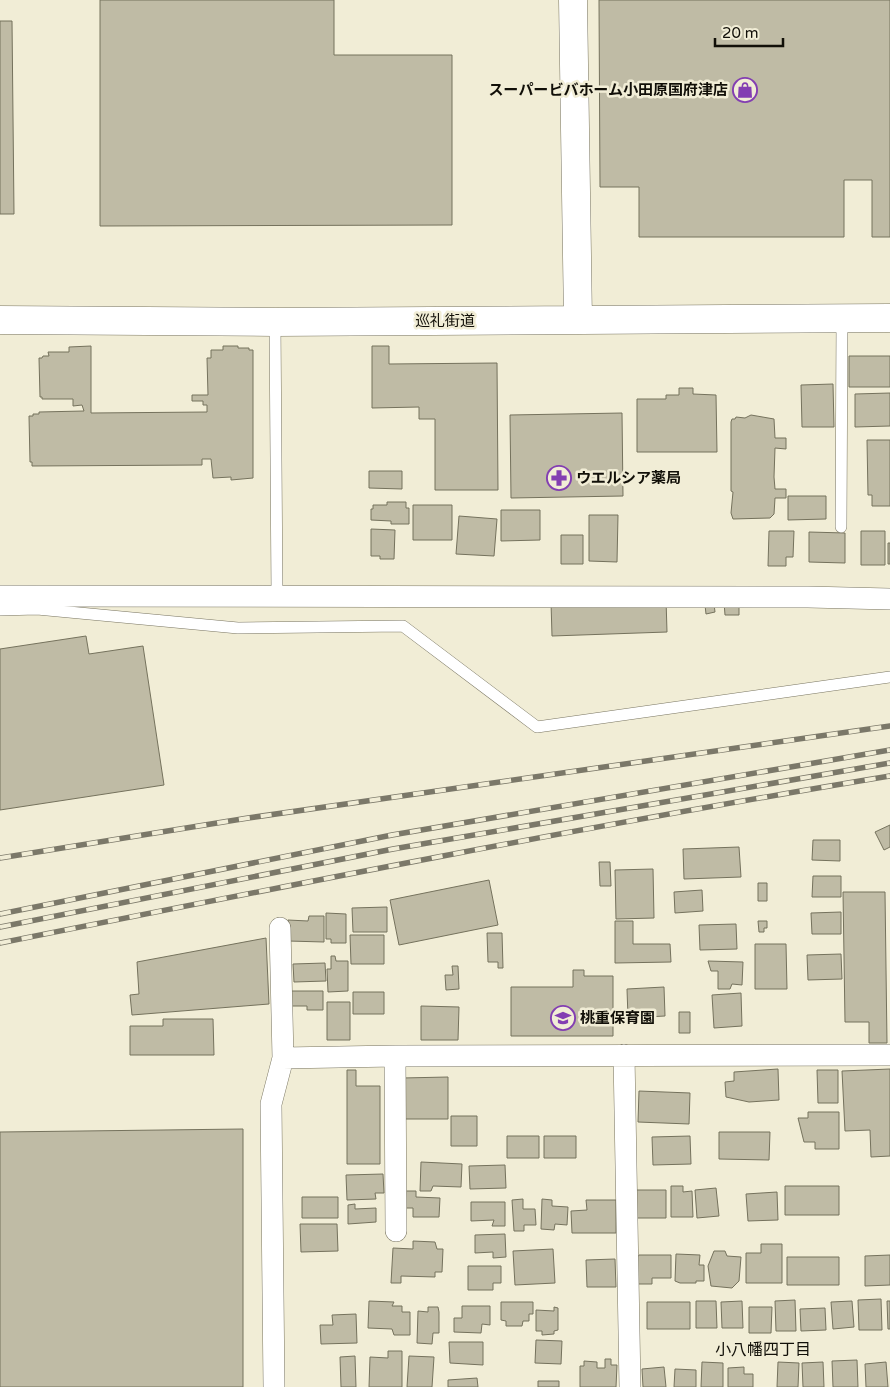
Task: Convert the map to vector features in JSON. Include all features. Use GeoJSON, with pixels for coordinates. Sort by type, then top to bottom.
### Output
{"type":"FeatureCollection","features":[{"type":"Feature","properties":{"kind":"street"},"geometry":{"type":"LineString","coordinates":[[573,0],[578,320]]}},
{"type":"Feature","properties":{"kind":"street","name":"巡礼街道"},"geometry":{"type":"LineString","coordinates":[[0,320],[275,322],[890,318]]}},
{"type":"Feature","properties":{"kind":"street"},"geometry":{"type":"LineString","coordinates":[[0,596],[277,595],[890,598]]}},
{"type":"Feature","properties":{"kind":"street"},"geometry":{"type":"LineString","coordinates":[[274,1387],[271,1104],[284,1058],[280,928]]}},
{"type":"Feature","properties":{"kind":"street"},"geometry":{"type":"LineString","coordinates":[[624,1055],[630,1387]]}},
{"type":"Feature","properties":{"kind":"street"},"geometry":{"type":"LineString","coordinates":[[284,1058],[890,1055]]}},
{"type":"Feature","properties":{"kind":"street"},"geometry":{"type":"LineString","coordinates":[[395,1056],[396,1231]]}},
{"type":"Feature","properties":{"kind":"lane"},"geometry":{"type":"LineString","coordinates":[[841,527],[842,318]]}},
{"type":"Feature","properties":{"kind":"lane"},"geometry":{"type":"LineString","coordinates":[[275,322],[277,595]]}},
{"type":"Feature","properties":{"kind":"lane"},"geometry":{"type":"LineString","coordinates":[[0,610],[37,609],[238,628],[403,626],[537,727],[890,677]]}},
{"type":"Feature","properties":{"kind":"building"},"geometry":{"type":"Polygon","coordinates":[[[100,0],[334,0],[334,55],[452,55],[452,225],[100,226],[100,0]]]}},
{"type":"Feature","properties":{"kind":"building","name":"スーパービバホーム小田原国府津店"},"geometry":{"type":"Polygon","coordinates":[[[599,0],[890,0],[890,237],[872,237],[872,180],[844,180],[844,237],[639,237],[639,187],[600,187],[599,0]]]}},
{"type":"Feature","properties":{"kind":"building"},"geometry":{"type":"Polygon","coordinates":[[[0,21],[12,21],[14,214],[0,214],[0,21]]]}},
{"type":"Feature","properties":{"kind":"building"},"geometry":{"type":"Polygon","coordinates":[[[91,346],[91,413],[207,412],[207,405],[203,405],[203,401],[192,401],[192,395],[208,395],[207,358],[211,358],[211,350],[223,350],[223,346],[238,346],[238,348],[253,350],[253,478],[231,480],[231,477],[213,478],[211,459],[202,459],[202,465],[32,466],[32,462],[30,462],[29,416],[39,414],[39,412],[84,411],[82,405],[73,406],[73,399],[42,399],[40,397],[39,358],[49,356],[48,352],[69,352],[69,347],[91,346]]]}},
{"type":"Feature","properties":{"kind":"building"},"geometry":{"type":"Polygon","coordinates":[[[372,346],[389,346],[389,364],[497,363],[498,490],[435,490],[435,419],[419,419],[419,407],[372,408],[372,346]]]}},
{"type":"Feature","properties":{"kind":"building"},"geometry":{"type":"Polygon","coordinates":[[[849,356],[890,356],[890,387],[849,387],[849,356]]]}},
{"type":"Feature","properties":{"kind":"building"},"geometry":{"type":"Polygon","coordinates":[[[833,384],[834,427],[802,427],[801,385],[833,384]]]}},
{"type":"Feature","properties":{"kind":"building"},"geometry":{"type":"Polygon","coordinates":[[[679,388],[693,388],[693,394],[716,395],[717,452],[637,452],[637,399],[666,399],[666,395],[679,395],[679,388]]]}},
{"type":"Feature","properties":{"kind":"building"},"geometry":{"type":"Polygon","coordinates":[[[890,393],[890,426],[855,427],[855,394],[890,393]]]}},
{"type":"Feature","properties":{"kind":"building"},"geometry":{"type":"Polygon","coordinates":[[[622,413],[623,496],[511,498],[510,415],[622,413]]]}},
{"type":"Feature","properties":{"kind":"building"},"geometry":{"type":"Polygon","coordinates":[[[751,415],[774,419],[775,438],[786,438],[786,449],[775,448],[774,477],[775,489],[786,489],[786,498],[775,498],[774,514],[770,518],[733,519],[731,513],[733,492],[731,491],[731,422],[736,417],[745,418],[751,415]]]}},
{"type":"Feature","properties":{"kind":"building"},"geometry":{"type":"Polygon","coordinates":[[[867,440],[890,440],[890,506],[872,506],[872,495],[868,495],[867,440]]]}},
{"type":"Feature","properties":{"kind":"building"},"geometry":{"type":"Polygon","coordinates":[[[369,471],[402,471],[402,489],[369,488],[369,471]]]}},
{"type":"Feature","properties":{"kind":"building"},"geometry":{"type":"Polygon","coordinates":[[[788,496],[826,496],[826,519],[788,520],[788,496]]]}},
{"type":"Feature","properties":{"kind":"building"},"geometry":{"type":"Polygon","coordinates":[[[387,502],[406,502],[406,508],[409,508],[409,524],[391,524],[391,521],[371,520],[373,505],[387,505],[387,502]]]}},
{"type":"Feature","properties":{"kind":"building"},"geometry":{"type":"Polygon","coordinates":[[[413,505],[452,505],[452,540],[413,540],[413,505]]]}},
{"type":"Feature","properties":{"kind":"building"},"geometry":{"type":"Polygon","coordinates":[[[501,510],[540,510],[540,540],[501,541],[501,510]]]}},
{"type":"Feature","properties":{"kind":"building"},"geometry":{"type":"Polygon","coordinates":[[[589,515],[618,515],[617,562],[589,561],[589,515]]]}},
{"type":"Feature","properties":{"kind":"building"},"geometry":{"type":"Polygon","coordinates":[[[459,516],[497,519],[494,556],[456,554],[459,516]]]}},
{"type":"Feature","properties":{"kind":"building"},"geometry":{"type":"Polygon","coordinates":[[[371,529],[395,530],[394,559],[380,559],[380,556],[371,556],[371,529]]]}},
{"type":"Feature","properties":{"kind":"building"},"geometry":{"type":"Polygon","coordinates":[[[769,531],[794,531],[793,557],[786,557],[786,566],[768,566],[769,531]]]}},
{"type":"Feature","properties":{"kind":"building"},"geometry":{"type":"Polygon","coordinates":[[[861,531],[885,531],[885,565],[861,565],[861,531]]]}},
{"type":"Feature","properties":{"kind":"building"},"geometry":{"type":"Polygon","coordinates":[[[809,532],[845,533],[845,563],[809,562],[809,532]]]}},
{"type":"Feature","properties":{"kind":"building"},"geometry":{"type":"Polygon","coordinates":[[[561,535],[583,535],[583,564],[561,564],[561,535]]]}},
{"type":"Feature","properties":{"kind":"building"},"geometry":{"type":"Polygon","coordinates":[[[888,543],[890,543],[890,564],[888,564],[888,543]]]}},
{"type":"Feature","properties":{"kind":"building"},"geometry":{"type":"Polygon","coordinates":[[[666,599],[667,632],[552,636],[551,602],[666,599]]]}},
{"type":"Feature","properties":{"kind":"building"},"geometry":{"type":"Polygon","coordinates":[[[739,601],[739,615],[725,615],[724,602],[739,601]]]}},
{"type":"Feature","properties":{"kind":"building"},"geometry":{"type":"Polygon","coordinates":[[[714,604],[715,612],[706,614],[705,605],[714,604]]]}},
{"type":"Feature","properties":{"kind":"building"},"geometry":{"type":"Polygon","coordinates":[[[86,636],[89,654],[143,646],[164,785],[0,810],[0,649],[86,636]]]}},
{"type":"Feature","properties":{"kind":"building"},"geometry":{"type":"Polygon","coordinates":[[[890,825],[890,847],[884,850],[875,832],[890,825]]]}},
{"type":"Feature","properties":{"kind":"building"},"geometry":{"type":"Polygon","coordinates":[[[813,840],[840,840],[840,861],[812,860],[813,840]]]}},
{"type":"Feature","properties":{"kind":"building"},"geometry":{"type":"Polygon","coordinates":[[[739,847],[741,877],[684,879],[683,849],[739,847]]]}},
{"type":"Feature","properties":{"kind":"building"},"geometry":{"type":"Polygon","coordinates":[[[599,862],[610,862],[611,886],[600,886],[599,862]]]}},
{"type":"Feature","properties":{"kind":"building"},"geometry":{"type":"Polygon","coordinates":[[[653,869],[654,918],[616,919],[615,870],[653,869]]]}},
{"type":"Feature","properties":{"kind":"building"},"geometry":{"type":"Polygon","coordinates":[[[813,876],[841,876],[841,897],[812,897],[813,876]]]}},
{"type":"Feature","properties":{"kind":"building"},"geometry":{"type":"Polygon","coordinates":[[[489,880],[498,925],[399,945],[390,900],[489,880]]]}},
{"type":"Feature","properties":{"kind":"building"},"geometry":{"type":"Polygon","coordinates":[[[758,883],[767,883],[767,901],[758,901],[758,883]]]}},
{"type":"Feature","properties":{"kind":"building"},"geometry":{"type":"Polygon","coordinates":[[[702,890],[703,911],[675,913],[674,892],[702,890]]]}},
{"type":"Feature","properties":{"kind":"building"},"geometry":{"type":"Polygon","coordinates":[[[843,892],[885,892],[887,1043],[869,1043],[869,1022],[845,1022],[843,892]]]}},
{"type":"Feature","properties":{"kind":"building"},"geometry":{"type":"Polygon","coordinates":[[[387,907],[387,932],[353,932],[352,908],[387,907]]]}},
{"type":"Feature","properties":{"kind":"building"},"geometry":{"type":"Polygon","coordinates":[[[841,912],[841,934],[812,934],[811,913],[841,912]]]}},
{"type":"Feature","properties":{"kind":"building"},"geometry":{"type":"Polygon","coordinates":[[[326,913],[346,914],[346,943],[331,943],[331,939],[326,939],[326,913]]]}},
{"type":"Feature","properties":{"kind":"building"},"geometry":{"type":"Polygon","coordinates":[[[309,916],[324,916],[324,942],[288,941],[288,920],[308,921],[309,916]]]}},
{"type":"Feature","properties":{"kind":"building"},"geometry":{"type":"Polygon","coordinates":[[[615,921],[633,921],[633,944],[670,944],[671,962],[615,963],[615,921]]]}},
{"type":"Feature","properties":{"kind":"building"},"geometry":{"type":"Polygon","coordinates":[[[758,921],[767,921],[767,928],[764,928],[764,932],[759,932],[758,921]]]}},
{"type":"Feature","properties":{"kind":"building"},"geometry":{"type":"Polygon","coordinates":[[[736,924],[737,949],[700,950],[699,925],[736,924]]]}},
{"type":"Feature","properties":{"kind":"building"},"geometry":{"type":"Polygon","coordinates":[[[487,933],[502,933],[503,968],[498,968],[498,962],[488,962],[487,933]]]}},
{"type":"Feature","properties":{"kind":"building"},"geometry":{"type":"Polygon","coordinates":[[[350,935],[384,935],[384,964],[351,964],[350,935]]]}},
{"type":"Feature","properties":{"kind":"building"},"geometry":{"type":"Polygon","coordinates":[[[266,938],[269,1004],[132,1015],[130,995],[139,994],[137,962],[266,938]]]}},
{"type":"Feature","properties":{"kind":"building"},"geometry":{"type":"Polygon","coordinates":[[[755,944],[786,944],[787,989],[755,989],[755,944]]]}},
{"type":"Feature","properties":{"kind":"building"},"geometry":{"type":"Polygon","coordinates":[[[841,954],[842,979],[808,980],[807,955],[841,954]]]}},
{"type":"Feature","properties":{"kind":"building"},"geometry":{"type":"Polygon","coordinates":[[[331,956],[335,956],[336,961],[348,961],[348,991],[328,992],[327,969],[331,969],[331,956]]]}},
{"type":"Feature","properties":{"kind":"building"},"geometry":{"type":"Polygon","coordinates":[[[708,961],[743,962],[742,985],[732,984],[730,989],[718,989],[718,971],[711,971],[708,961]]]}},
{"type":"Feature","properties":{"kind":"building"},"geometry":{"type":"Polygon","coordinates":[[[325,963],[326,981],[294,982],[293,964],[325,963]]]}},
{"type":"Feature","properties":{"kind":"building"},"geometry":{"type":"Polygon","coordinates":[[[452,966],[458,966],[459,989],[446,990],[445,975],[453,975],[452,966]]]}},
{"type":"Feature","properties":{"kind":"building"},"geometry":{"type":"Polygon","coordinates":[[[573,970],[584,970],[584,976],[613,976],[613,1036],[511,1036],[511,987],[573,987],[573,970]]]}},
{"type":"Feature","properties":{"kind":"building"},"geometry":{"type":"Polygon","coordinates":[[[664,987],[665,1016],[628,1018],[627,989],[664,987]]]}},
{"type":"Feature","properties":{"kind":"building"},"geometry":{"type":"Polygon","coordinates":[[[291,991],[323,991],[323,1010],[307,1010],[307,1006],[291,1006],[291,991]]]}},
{"type":"Feature","properties":{"kind":"building"},"geometry":{"type":"Polygon","coordinates":[[[353,992],[384,992],[384,1014],[353,1014],[353,992]]]}},
{"type":"Feature","properties":{"kind":"building"},"geometry":{"type":"Polygon","coordinates":[[[741,993],[742,1026],[714,1028],[712,995],[741,993]]]}},
{"type":"Feature","properties":{"kind":"building"},"geometry":{"type":"Polygon","coordinates":[[[327,1002],[350,1002],[350,1040],[327,1040],[327,1002]]]}},
{"type":"Feature","properties":{"kind":"building"},"geometry":{"type":"Polygon","coordinates":[[[421,1006],[459,1007],[458,1040],[421,1040],[421,1006]]]}},
{"type":"Feature","properties":{"kind":"building"},"geometry":{"type":"Polygon","coordinates":[[[679,1012],[690,1012],[690,1033],[679,1033],[679,1012]]]}},
{"type":"Feature","properties":{"kind":"building"},"geometry":{"type":"Polygon","coordinates":[[[163,1019],[213,1019],[214,1055],[130,1055],[130,1026],[163,1026],[163,1019]]]}},
{"type":"Feature","properties":{"kind":"building"},"geometry":{"type":"Polygon","coordinates":[[[778,1069],[779,1100],[749,1102],[726,1097],[725,1082],[734,1081],[734,1072],[778,1069]]]}},
{"type":"Feature","properties":{"kind":"building"},"geometry":{"type":"Polygon","coordinates":[[[890,1069],[890,1156],[871,1157],[870,1130],[845,1131],[842,1071],[890,1069]]]}},
{"type":"Feature","properties":{"kind":"building"},"geometry":{"type":"Polygon","coordinates":[[[347,1070],[356,1070],[356,1086],[380,1086],[380,1164],[347,1164],[347,1070]]]}},
{"type":"Feature","properties":{"kind":"building"},"geometry":{"type":"Polygon","coordinates":[[[817,1070],[838,1070],[838,1103],[818,1103],[817,1070]]]}},
{"type":"Feature","properties":{"kind":"building"},"geometry":{"type":"Polygon","coordinates":[[[448,1077],[448,1119],[402,1119],[402,1078],[448,1077]]]}},
{"type":"Feature","properties":{"kind":"building"},"geometry":{"type":"Polygon","coordinates":[[[639,1091],[690,1093],[689,1124],[638,1122],[639,1091]]]}},
{"type":"Feature","properties":{"kind":"building"},"geometry":{"type":"Polygon","coordinates":[[[808,1112],[839,1112],[839,1149],[815,1149],[815,1142],[804,1142],[798,1118],[808,1118],[808,1112]]]}},
{"type":"Feature","properties":{"kind":"building"},"geometry":{"type":"Polygon","coordinates":[[[451,1116],[477,1116],[477,1146],[451,1146],[451,1116]]]}},
{"type":"Feature","properties":{"kind":"building"},"geometry":{"type":"Polygon","coordinates":[[[243,1129],[243,1387],[0,1387],[0,1132],[243,1129]]]}},
{"type":"Feature","properties":{"kind":"building"},"geometry":{"type":"Polygon","coordinates":[[[719,1132],[770,1132],[769,1160],[719,1159],[719,1132]]]}},
{"type":"Feature","properties":{"kind":"building"},"geometry":{"type":"Polygon","coordinates":[[[507,1136],[539,1136],[539,1158],[507,1158],[507,1136]]]}},
{"type":"Feature","properties":{"kind":"building"},"geometry":{"type":"Polygon","coordinates":[[[544,1136],[576,1136],[576,1158],[544,1158],[544,1136]]]}},
{"type":"Feature","properties":{"kind":"building"},"geometry":{"type":"Polygon","coordinates":[[[690,1136],[691,1164],[653,1165],[652,1137],[690,1136]]]}},
{"type":"Feature","properties":{"kind":"building"},"geometry":{"type":"Polygon","coordinates":[[[421,1162],[462,1164],[461,1187],[433,1186],[431,1191],[420,1191],[421,1162]]]}},
{"type":"Feature","properties":{"kind":"building"},"geometry":{"type":"Polygon","coordinates":[[[505,1165],[506,1188],[470,1189],[469,1166],[505,1165]]]}},
{"type":"Feature","properties":{"kind":"building"},"geometry":{"type":"Polygon","coordinates":[[[383,1174],[384,1193],[375,1193],[376,1199],[347,1200],[346,1175],[383,1174]]]}},
{"type":"Feature","properties":{"kind":"building"},"geometry":{"type":"Polygon","coordinates":[[[671,1186],[683,1186],[683,1192],[692,1191],[693,1217],[671,1217],[671,1186]]]}},
{"type":"Feature","properties":{"kind":"building"},"geometry":{"type":"Polygon","coordinates":[[[785,1186],[839,1186],[839,1215],[785,1215],[785,1186]]]}},
{"type":"Feature","properties":{"kind":"building"},"geometry":{"type":"Polygon","coordinates":[[[716,1188],[719,1216],[697,1218],[695,1190],[716,1188]]]}},
{"type":"Feature","properties":{"kind":"building"},"geometry":{"type":"Polygon","coordinates":[[[634,1190],[666,1190],[666,1218],[634,1218],[634,1190]]]}},
{"type":"Feature","properties":{"kind":"building"},"geometry":{"type":"Polygon","coordinates":[[[406,1191],[416,1191],[416,1197],[440,1198],[439,1217],[413,1217],[413,1208],[405,1208],[406,1191]]]}},
{"type":"Feature","properties":{"kind":"building"},"geometry":{"type":"Polygon","coordinates":[[[777,1192],[778,1220],[748,1221],[746,1194],[777,1192]]]}},
{"type":"Feature","properties":{"kind":"building"},"geometry":{"type":"Polygon","coordinates":[[[302,1197],[338,1197],[338,1218],[302,1218],[302,1197]]]}},
{"type":"Feature","properties":{"kind":"building"},"geometry":{"type":"Polygon","coordinates":[[[523,1199],[523,1209],[535,1209],[536,1225],[524,1225],[524,1231],[514,1231],[512,1200],[523,1199]]]}},
{"type":"Feature","properties":{"kind":"building"},"geometry":{"type":"Polygon","coordinates":[[[542,1199],[552,1200],[552,1206],[568,1207],[567,1225],[555,1224],[554,1230],[541,1229],[542,1199]]]}},
{"type":"Feature","properties":{"kind":"building"},"geometry":{"type":"Polygon","coordinates":[[[586,1200],[616,1200],[616,1233],[572,1233],[571,1211],[587,1210],[586,1200]]]}},
{"type":"Feature","properties":{"kind":"building"},"geometry":{"type":"Polygon","coordinates":[[[471,1202],[505,1202],[505,1226],[492,1226],[494,1220],[471,1221],[471,1202]]]}},
{"type":"Feature","properties":{"kind":"building"},"geometry":{"type":"Polygon","coordinates":[[[355,1204],[355,1209],[376,1208],[376,1222],[348,1224],[348,1205],[355,1204]]]}},
{"type":"Feature","properties":{"kind":"building"},"geometry":{"type":"Polygon","coordinates":[[[300,1224],[337,1224],[338,1251],[301,1252],[300,1224]]]}},
{"type":"Feature","properties":{"kind":"building"},"geometry":{"type":"Polygon","coordinates":[[[505,1234],[506,1257],[493,1258],[493,1252],[475,1253],[475,1235],[505,1234]]]}},
{"type":"Feature","properties":{"kind":"building"},"geometry":{"type":"Polygon","coordinates":[[[413,1241],[435,1242],[437,1249],[443,1249],[442,1272],[435,1272],[435,1277],[401,1276],[401,1283],[391,1283],[393,1248],[413,1249],[413,1241]]]}},
{"type":"Feature","properties":{"kind":"building"},"geometry":{"type":"Polygon","coordinates":[[[761,1244],[782,1244],[782,1283],[746,1283],[746,1253],[761,1253],[761,1244]]]}},
{"type":"Feature","properties":{"kind":"building"},"geometry":{"type":"Polygon","coordinates":[[[553,1249],[555,1283],[515,1285],[513,1251],[553,1249]]]}},
{"type":"Feature","properties":{"kind":"building"},"geometry":{"type":"Polygon","coordinates":[[[714,1251],[725,1251],[727,1256],[741,1257],[739,1281],[732,1288],[711,1286],[708,1266],[714,1251]]]}},
{"type":"Feature","properties":{"kind":"building"},"geometry":{"type":"Polygon","coordinates":[[[676,1254],[700,1255],[699,1265],[704,1265],[704,1281],[680,1283],[675,1281],[676,1254]]]}},
{"type":"Feature","properties":{"kind":"building"},"geometry":{"type":"Polygon","coordinates":[[[639,1255],[671,1255],[671,1278],[652,1278],[652,1284],[636,1284],[636,1259],[639,1255]]]}},
{"type":"Feature","properties":{"kind":"building"},"geometry":{"type":"Polygon","coordinates":[[[890,1255],[890,1285],[865,1286],[865,1256],[890,1255]]]}},
{"type":"Feature","properties":{"kind":"building"},"geometry":{"type":"Polygon","coordinates":[[[787,1257],[839,1257],[839,1285],[787,1285],[787,1257]]]}},
{"type":"Feature","properties":{"kind":"building"},"geometry":{"type":"Polygon","coordinates":[[[615,1259],[616,1287],[587,1287],[586,1260],[615,1259]]]}},
{"type":"Feature","properties":{"kind":"building"},"geometry":{"type":"Polygon","coordinates":[[[468,1266],[501,1266],[501,1283],[493,1283],[493,1290],[468,1290],[468,1266]]]}},
{"type":"Feature","properties":{"kind":"building"},"geometry":{"type":"Polygon","coordinates":[[[881,1299],[882,1330],[859,1330],[858,1300],[881,1299]]]}},
{"type":"Feature","properties":{"kind":"building"},"geometry":{"type":"Polygon","coordinates":[[[795,1300],[796,1331],[776,1331],[775,1301],[795,1300]]]}},
{"type":"Feature","properties":{"kind":"building"},"geometry":{"type":"Polygon","coordinates":[[[369,1301],[394,1302],[392,1306],[402,1306],[402,1312],[410,1312],[410,1335],[394,1335],[392,1329],[368,1328],[369,1301]]]}},
{"type":"Feature","properties":{"kind":"building"},"geometry":{"type":"Polygon","coordinates":[[[696,1301],[716,1301],[717,1328],[696,1328],[696,1301]]]}},
{"type":"Feature","properties":{"kind":"building"},"geometry":{"type":"Polygon","coordinates":[[[742,1301],[743,1328],[722,1328],[721,1302],[742,1301]]]}},
{"type":"Feature","properties":{"kind":"building"},"geometry":{"type":"Polygon","coordinates":[[[852,1301],[854,1327],[833,1329],[831,1302],[852,1301]]]}},
{"type":"Feature","properties":{"kind":"building"},"geometry":{"type":"Polygon","coordinates":[[[887,1301],[890,1301],[890,1329],[888,1329],[887,1301]]]}},
{"type":"Feature","properties":{"kind":"building"},"geometry":{"type":"Polygon","coordinates":[[[501,1302],[533,1302],[533,1314],[529,1314],[529,1321],[523,1321],[522,1326],[506,1326],[506,1321],[501,1320],[501,1302]]]}},
{"type":"Feature","properties":{"kind":"building"},"geometry":{"type":"Polygon","coordinates":[[[647,1302],[690,1302],[690,1329],[647,1329],[647,1302]]]}},
{"type":"Feature","properties":{"kind":"building"},"geometry":{"type":"Polygon","coordinates":[[[462,1306],[490,1306],[490,1325],[482,1324],[481,1333],[454,1332],[454,1318],[462,1318],[462,1306]]]}},
{"type":"Feature","properties":{"kind":"building"},"geometry":{"type":"Polygon","coordinates":[[[428,1307],[438,1307],[439,1333],[433,1333],[432,1344],[417,1343],[418,1311],[428,1312],[428,1307]]]}},
{"type":"Feature","properties":{"kind":"building"},"geometry":{"type":"Polygon","coordinates":[[[554,1307],[558,1308],[558,1330],[554,1331],[554,1334],[542,1335],[542,1331],[536,1331],[536,1310],[554,1311],[554,1307]]]}},
{"type":"Feature","properties":{"kind":"building"},"geometry":{"type":"Polygon","coordinates":[[[749,1307],[772,1307],[771,1333],[749,1333],[749,1307]]]}},
{"type":"Feature","properties":{"kind":"building"},"geometry":{"type":"Polygon","coordinates":[[[825,1308],[826,1330],[801,1331],[800,1309],[825,1308]]]}},
{"type":"Feature","properties":{"kind":"building"},"geometry":{"type":"Polygon","coordinates":[[[356,1314],[357,1343],[321,1344],[320,1325],[333,1325],[332,1315],[356,1314]]]}},
{"type":"Feature","properties":{"kind":"building"},"geometry":{"type":"Polygon","coordinates":[[[536,1340],[562,1341],[561,1364],[535,1363],[536,1340]]]}},
{"type":"Feature","properties":{"kind":"building"},"geometry":{"type":"Polygon","coordinates":[[[449,1342],[483,1342],[483,1365],[450,1363],[449,1342]]]}},
{"type":"Feature","properties":{"kind":"building"},"geometry":{"type":"Polygon","coordinates":[[[388,1351],[402,1351],[402,1387],[369,1387],[370,1357],[388,1358],[388,1351]]]}},
{"type":"Feature","properties":{"kind":"building"},"geometry":{"type":"Polygon","coordinates":[[[355,1356],[356,1387],[341,1387],[340,1357],[355,1356]]]}},
{"type":"Feature","properties":{"kind":"building"},"geometry":{"type":"Polygon","coordinates":[[[409,1356],[434,1357],[432,1387],[407,1387],[409,1356]]]}},
{"type":"Feature","properties":{"kind":"building"},"geometry":{"type":"Polygon","coordinates":[[[605,1359],[611,1359],[611,1365],[617,1365],[616,1387],[580,1387],[580,1366],[584,1366],[584,1361],[597,1362],[597,1368],[605,1368],[605,1359]]]}},
{"type":"Feature","properties":{"kind":"building"},"geometry":{"type":"Polygon","coordinates":[[[857,1360],[858,1387],[833,1387],[832,1361],[857,1360]]]}},
{"type":"Feature","properties":{"kind":"building"},"geometry":{"type":"Polygon","coordinates":[[[702,1362],[723,1363],[723,1387],[701,1387],[702,1362]]]}},
{"type":"Feature","properties":{"kind":"building"},"geometry":{"type":"Polygon","coordinates":[[[778,1362],[799,1363],[798,1387],[777,1387],[778,1362]]]}},
{"type":"Feature","properties":{"kind":"building"},"geometry":{"type":"Polygon","coordinates":[[[823,1362],[824,1387],[803,1387],[802,1363],[823,1362]]]}},
{"type":"Feature","properties":{"kind":"building"},"geometry":{"type":"Polygon","coordinates":[[[886,1362],[888,1387],[866,1387],[865,1364],[886,1362]]]}},
{"type":"Feature","properties":{"kind":"building"},"geometry":{"type":"Polygon","coordinates":[[[664,1367],[666,1387],[643,1387],[642,1369],[664,1367]]]}},
{"type":"Feature","properties":{"kind":"building"},"geometry":{"type":"Polygon","coordinates":[[[744,1367],[744,1374],[753,1374],[753,1387],[728,1387],[728,1368],[744,1367]]]}},
{"type":"Feature","properties":{"kind":"building"},"geometry":{"type":"Polygon","coordinates":[[[675,1369],[696,1370],[696,1387],[674,1387],[675,1369]]]}},
{"type":"Feature","properties":{"kind":"building"},"geometry":{"type":"Polygon","coordinates":[[[477,1378],[478,1387],[448,1387],[448,1380],[477,1378]]]}},
{"type":"Feature","properties":{"kind":"building"},"geometry":{"type":"Polygon","coordinates":[[[538,1381],[559,1381],[559,1387],[538,1387],[538,1381]]]}},
{"type":"Feature","properties":{"kind":"railway"},"geometry":{"type":"LineString","coordinates":[[0,858],[248,818],[890,726]]}},
{"type":"Feature","properties":{"kind":"railway"},"geometry":{"type":"LineString","coordinates":[[0,914],[392,835],[890,750]]}},
{"type":"Feature","properties":{"kind":"railway"},"geometry":{"type":"LineString","coordinates":[[0,927],[393,849],[890,763]]}},
{"type":"Feature","properties":{"kind":"railway"},"geometry":{"type":"LineString","coordinates":[[0,943],[555,835],[890,776]]}},
{"type":"Feature","properties":{"kind":"place","name":"スーパービバホーム小田原国府津店"},"geometry":{"type":"Point","coordinates":[745,90]}},
{"type":"Feature","properties":{"kind":"place","name":"ウエルシア薬局"},"geometry":{"type":"Point","coordinates":[559,478]}},
{"type":"Feature","properties":{"kind":"place","name":"桃重保育園"},"geometry":{"type":"Point","coordinates":[563,1018]}},
{"type":"Feature","properties":{"kind":"district","name":"小八幡四丁目"},"geometry":{"type":"Point","coordinates":[763,1350]}}]}
